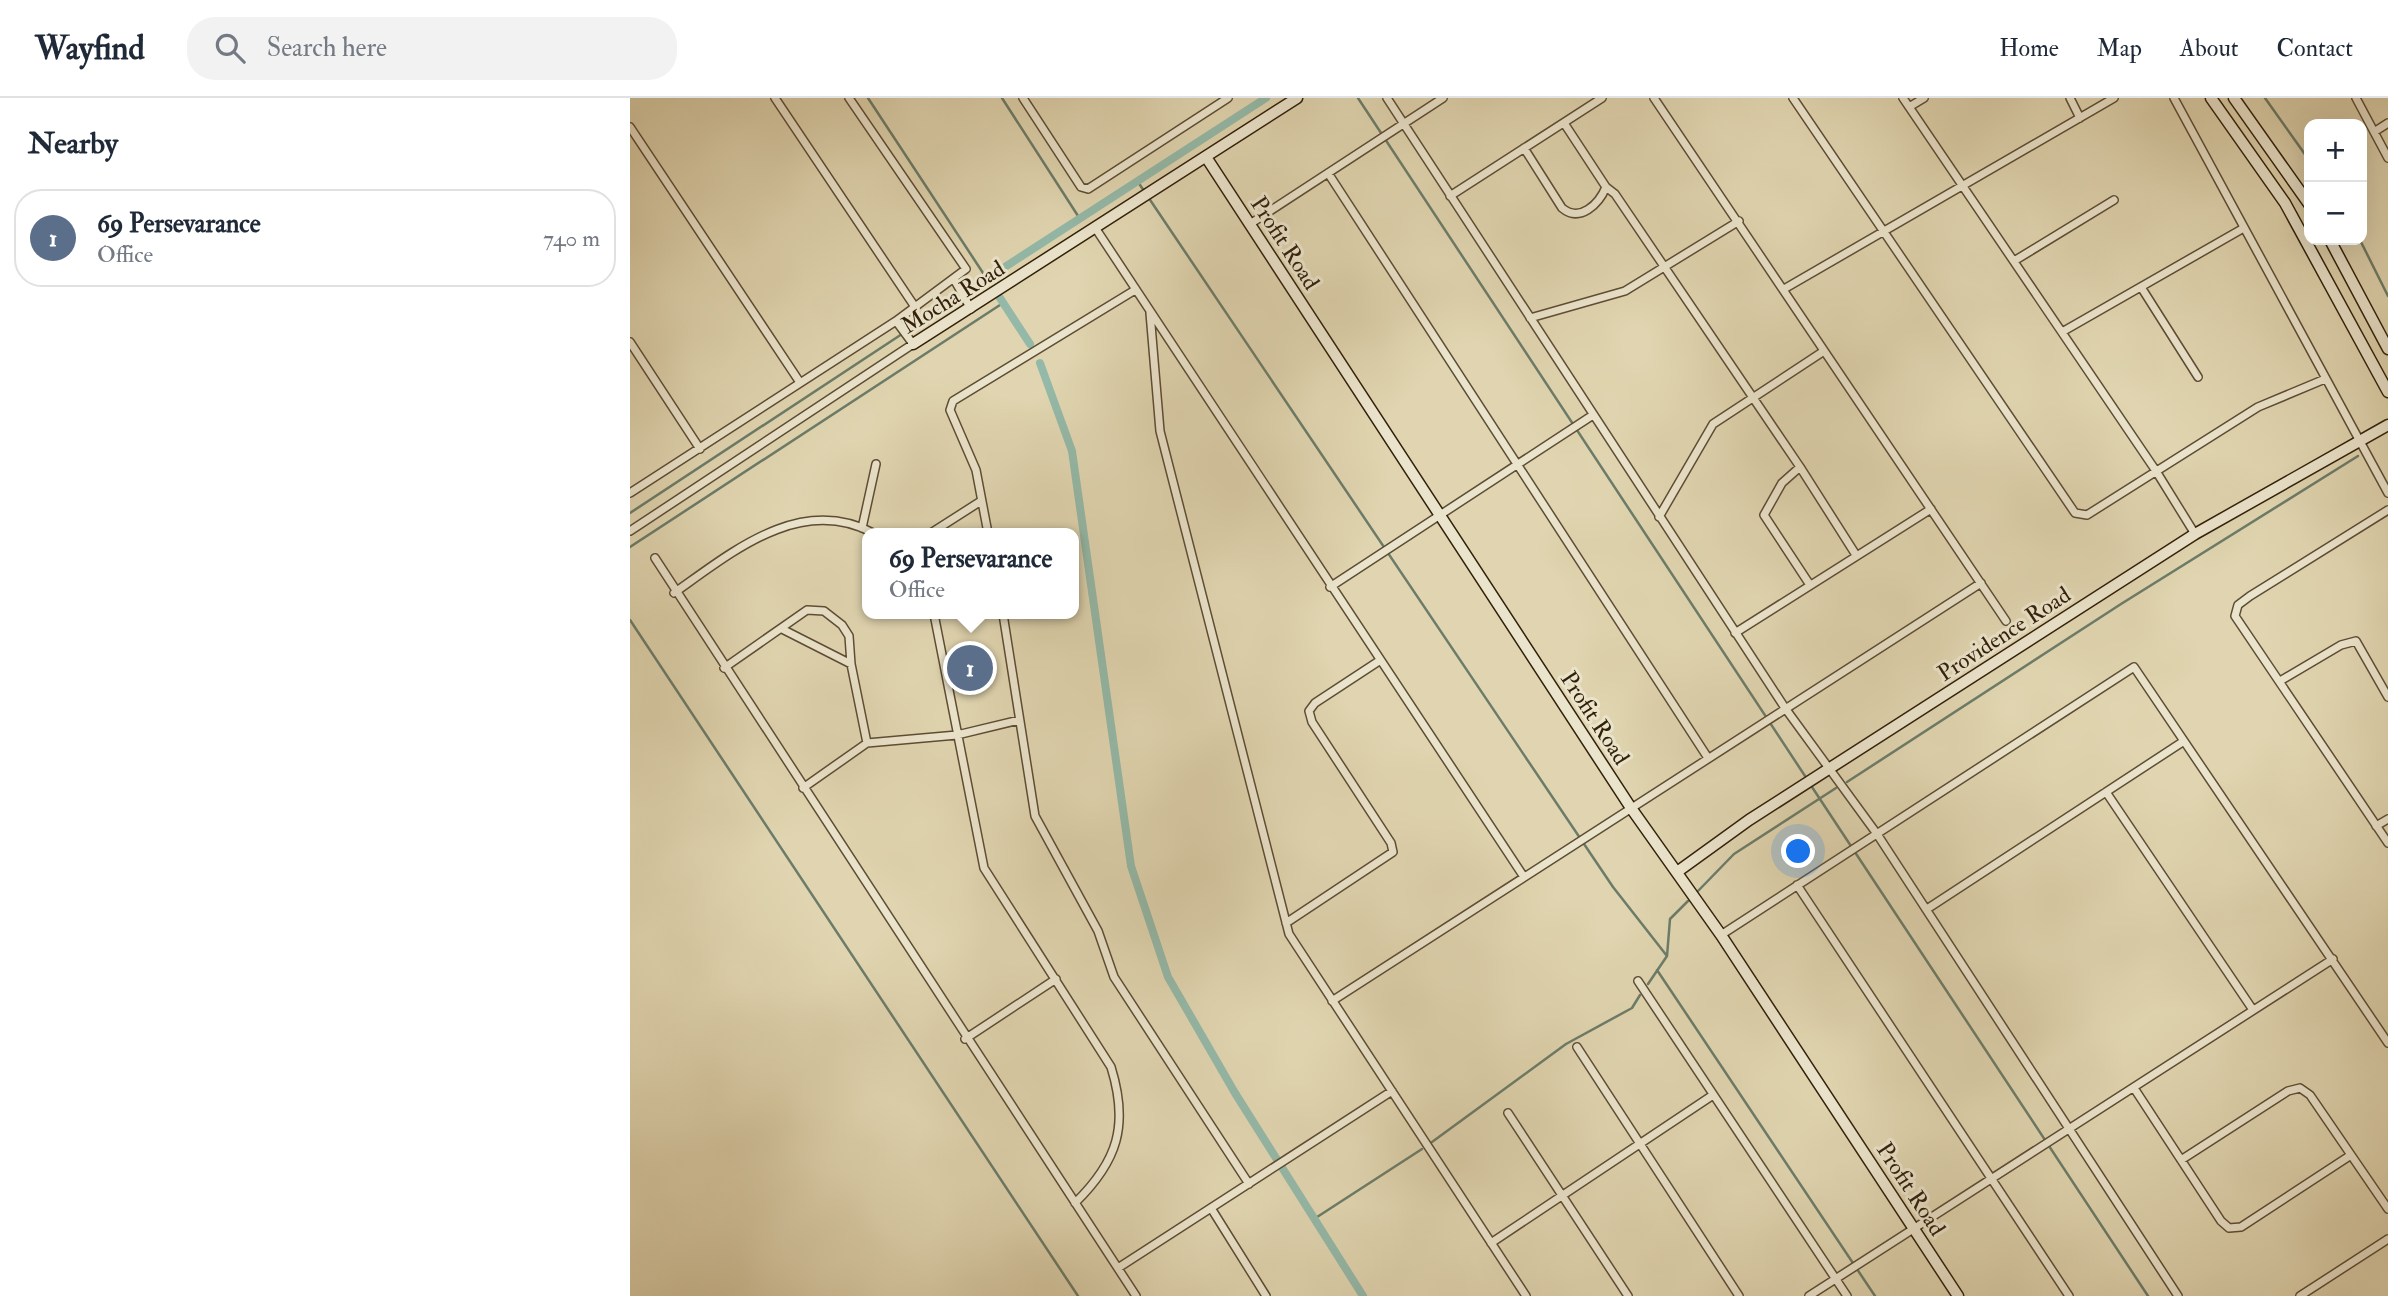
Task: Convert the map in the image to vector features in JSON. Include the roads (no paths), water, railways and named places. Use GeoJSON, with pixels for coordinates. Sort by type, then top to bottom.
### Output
{"type":"FeatureCollection","features":[{"type":"Feature","properties":{"kind":"street"},"geometry":{"type":"LineString","coordinates":[[775,98],[915,307]]}},
{"type":"Feature","properties":{"kind":"street"},"geometry":{"type":"LineString","coordinates":[[630,493],[799,381],[896,321],[966,270],[849,98]]}},
{"type":"Feature","properties":{"kind":"street"},"geometry":{"type":"LineString","coordinates":[[1023,98],[1083,188],[1091,189],[1228,98]]}},
{"type":"Feature","properties":{"kind":"street","name":"Mocha Road"},"geometry":{"type":"LineString","coordinates":[[630,531],[969,306],[1097,229],[1296,98]]}},
{"type":"Feature","properties":{"kind":"street"},"geometry":{"type":"LineString","coordinates":[[1387,98],[1735,633],[1785,708],[1877,834],[2178,1296]]}},
{"type":"Feature","properties":{"kind":"street"},"geometry":{"type":"LineString","coordinates":[[1250,223],[1443,98]]}},
{"type":"Feature","properties":{"kind":"street"},"geometry":{"type":"LineString","coordinates":[[1450,196],[1602,98]]}},
{"type":"Feature","properties":{"kind":"street"},"geometry":{"type":"LineString","coordinates":[[1654,98],[2006,621]]}},
{"type":"Feature","properties":{"kind":"street"},"geometry":{"type":"LineString","coordinates":[[1793,98],[2075,513],[2087,515],[2258,407],[2325,379]]}},
{"type":"Feature","properties":{"kind":"street"},"geometry":{"type":"LineString","coordinates":[[1903,98],[2156,471],[2195,534]]}},
{"type":"Feature","properties":{"kind":"street"},"geometry":{"type":"LineString","coordinates":[[1909,107],[1924,98]]}},
{"type":"Feature","properties":{"kind":"street"},"geometry":{"type":"LineString","coordinates":[[2070,98],[2080,118]]}},
{"type":"Feature","properties":{"kind":"street"},"geometry":{"type":"LineString","coordinates":[[1784,289],[2113,98]]}},
{"type":"Feature","properties":{"kind":"street"},"geometry":{"type":"LineString","coordinates":[[2174,98],[2242,229],[2388,493]]}},
{"type":"Feature","properties":{"kind":"street"},"geometry":{"type":"LineString","coordinates":[[2211,98],[2285,203],[2386,388]]}},
{"type":"Feature","properties":{"kind":"street"},"geometry":{"type":"LineString","coordinates":[[2234,98],[2304,197]]}},
{"type":"Feature","properties":{"kind":"street"},"geometry":{"type":"LineString","coordinates":[[2356,98],[2388,158]]}},
{"type":"Feature","properties":{"kind":"street"},"geometry":{"type":"LineString","coordinates":[[1564,122],[1606,187],[1615,194],[1666,268],[1856,555]]}},
{"type":"Feature","properties":{"kind":"street"},"geometry":{"type":"LineString","coordinates":[[2374,132],[2388,123]]}},
{"type":"Feature","properties":{"kind":"street"},"geometry":{"type":"LineString","coordinates":[[630,127],[799,381]]}},
{"type":"Feature","properties":{"kind":"street"},"geometry":{"type":"LineString","coordinates":[[1524,148],[1568,213],[1577,214],[1592,208],[1601,200],[1606,187]]}},
{"type":"Feature","properties":{"kind":"street","name":"Profit Road"},"geometry":{"type":"LineString","coordinates":[[1206,157],[1631,808],[1721,935],[1958,1296]]}},
{"type":"Feature","properties":{"kind":"street"},"geometry":{"type":"LineString","coordinates":[[1328,173],[1708,758]]}},
{"type":"Feature","properties":{"kind":"street"},"geometry":{"type":"LineString","coordinates":[[2014,261],[2114,200]]}},
{"type":"Feature","properties":{"kind":"street"},"geometry":{"type":"LineString","coordinates":[[1530,318],[1625,291],[1739,221]]}},
{"type":"Feature","properties":{"kind":"street"},"geometry":{"type":"LineString","coordinates":[[1097,229],[1330,587],[1524,877]]}},
{"type":"Feature","properties":{"kind":"street"},"geometry":{"type":"LineString","coordinates":[[2062,332],[2242,229]]}},
{"type":"Feature","properties":{"kind":"street"},"geometry":{"type":"LineString","coordinates":[[2333,245],[2388,349]]}},
{"type":"Feature","properties":{"kind":"street"},"geometry":{"type":"LineString","coordinates":[[954,281],[969,306]]}},
{"type":"Feature","properties":{"kind":"street"},"geometry":{"type":"LineString","coordinates":[[2141,287],[2198,377]]}},
{"type":"Feature","properties":{"kind":"street"},"geometry":{"type":"LineString","coordinates":[[987,528],[975,470],[950,410],[953,401],[1135,290]]}},
{"type":"Feature","properties":{"kind":"street"},"geometry":{"type":"LineString","coordinates":[[1150,313],[1160,431],[1289,934],[1526,1296]]}},
{"type":"Feature","properties":{"kind":"street"},"geometry":{"type":"LineString","coordinates":[[896,321],[913,344]]}},
{"type":"Feature","properties":{"kind":"street"},"geometry":{"type":"LineString","coordinates":[[630,342],[700,449]]}},
{"type":"Feature","properties":{"kind":"street"},"geometry":{"type":"LineString","coordinates":[[1660,517],[1713,424],[1824,351]]}},
{"type":"Feature","properties":{"kind":"street"},"geometry":{"type":"LineString","coordinates":[[1330,587],[1593,415]]}},
{"type":"Feature","properties":{"kind":"street","name":"Providence Road"},"geometry":{"type":"LineString","coordinates":[[2359,439],[2388,416]]}},
{"type":"Feature","properties":{"kind":"street","name":"Providence Road"},"geometry":{"type":"LineString","coordinates":[[1677,872],[1749,820],[2195,534],[2388,425]]}},
{"type":"Feature","properties":{"kind":"street"},"geometry":{"type":"LineString","coordinates":[[674,593],[744,544],[775,529],[814,521],[862,528],[876,464]]}},
{"type":"Feature","properties":{"kind":"street"},"geometry":{"type":"LineString","coordinates":[[1800,467],[1783,483],[1764,515],[1810,585]]}},
{"type":"Feature","properties":{"kind":"street"},"geometry":{"type":"LineString","coordinates":[[939,528],[981,501]]}},
{"type":"Feature","properties":{"kind":"street"},"geometry":{"type":"LineString","coordinates":[[1735,633],[1931,509]]}},
{"type":"Feature","properties":{"kind":"street"},"geometry":{"type":"LineString","coordinates":[[2388,510],[2238,605],[2237,620],[2388,843]]}},
{"type":"Feature","properties":{"kind":"street"},"geometry":{"type":"LineString","coordinates":[[654,558],[674,593],[965,1039],[1136,1296]]}},
{"type":"Feature","properties":{"kind":"street"},"geometry":{"type":"LineString","coordinates":[[1332,1001],[1981,583]]}},
{"type":"Feature","properties":{"kind":"street"},"geometry":{"type":"LineString","coordinates":[[724,668],[807,610],[824,611],[842,625],[849,636],[851,664],[867,743]]}},
{"type":"Feature","properties":{"kind":"street"},"geometry":{"type":"LineString","coordinates":[[935,619],[984,868],[1111,1067],[1121,1108],[1115,1148],[1101,1173],[1075,1203]]}},
{"type":"Feature","properties":{"kind":"street"},"geometry":{"type":"LineString","coordinates":[[1004,619],[1035,816],[1098,931],[1114,977],[1249,1184]]}},
{"type":"Feature","properties":{"kind":"street"},"geometry":{"type":"LineString","coordinates":[[782,629],[851,664]]}},
{"type":"Feature","properties":{"kind":"street"},"geometry":{"type":"LineString","coordinates":[[2280,681],[2341,645],[2356,641],[2388,697]]}},
{"type":"Feature","properties":{"kind":"street"},"geometry":{"type":"LineString","coordinates":[[1286,923],[1393,852],[1391,843],[1312,722],[1309,711],[1315,703],[1379,661]]}},
{"type":"Feature","properties":{"kind":"street"},"geometry":{"type":"LineString","coordinates":[[1721,935],[2134,667],[2388,1043]]}},
{"type":"Feature","properties":{"kind":"street"},"geometry":{"type":"LineString","coordinates":[[803,788],[867,743],[957,734],[1019,720]]}},
{"type":"Feature","properties":{"kind":"street"},"geometry":{"type":"LineString","coordinates":[[1927,909],[2184,741]]}},
{"type":"Feature","properties":{"kind":"street"},"geometry":{"type":"LineString","coordinates":[[2106,792],[2253,1010]]}},
{"type":"Feature","properties":{"kind":"street"},"geometry":{"type":"LineString","coordinates":[[2376,826],[2388,819]]}},
{"type":"Feature","properties":{"kind":"street"},"geometry":{"type":"LineString","coordinates":[[1797,885],[2069,1296]]}},
{"type":"Feature","properties":{"kind":"street"},"geometry":{"type":"LineString","coordinates":[[1809,1296],[2333,959]]}},
{"type":"Feature","properties":{"kind":"street"},"geometry":{"type":"LineString","coordinates":[[965,1039],[1056,979]]}},
{"type":"Feature","properties":{"kind":"street"},"geometry":{"type":"LineString","coordinates":[[1638,981],[1847,1296]]}},
{"type":"Feature","properties":{"kind":"street"},"geometry":{"type":"LineString","coordinates":[[1577,1047],[1739,1296]]}},
{"type":"Feature","properties":{"kind":"street"},"geometry":{"type":"LineString","coordinates":[[2134,1088],[2221,1221],[2234,1229],[2351,1155]]}},
{"type":"Feature","properties":{"kind":"street"},"geometry":{"type":"LineString","coordinates":[[2181,1160],[2288,1091],[2300,1088],[2310,1095],[2388,1209]]}},
{"type":"Feature","properties":{"kind":"street"},"geometry":{"type":"LineString","coordinates":[[1118,1268],[1392,1091]]}},
{"type":"Feature","properties":{"kind":"street"},"geometry":{"type":"LineString","coordinates":[[1491,1243],[1713,1095]]}},
{"type":"Feature","properties":{"kind":"street"},"geometry":{"type":"LineString","coordinates":[[1508,1113],[1628,1296]]}},
{"type":"Feature","properties":{"kind":"street"},"geometry":{"type":"LineString","coordinates":[[1210,1209],[1266,1296]]}},
{"type":"Feature","properties":{"kind":"street"},"geometry":{"type":"LineString","coordinates":[[2300,1296],[2388,1239]]}},
{"type":"Feature","properties":{"kind":"waterway"},"geometry":{"type":"LineString","coordinates":[[868,98],[987,279]]}},
{"type":"Feature","properties":{"kind":"waterway"},"geometry":{"type":"LineString","coordinates":[[1002,98],[1080,219]]}},
{"type":"Feature","properties":{"kind":"waterway"},"geometry":{"type":"LineString","coordinates":[[906,331],[1266,98]]}},
{"type":"Feature","properties":{"kind":"waterway"},"geometry":{"type":"LineString","coordinates":[[1358,98],[1807,779]]}},
{"type":"Feature","properties":{"kind":"waterway"},"geometry":{"type":"LineString","coordinates":[[2265,98],[2304,153]]}},
{"type":"Feature","properties":{"kind":"waterway"},"geometry":{"type":"LineString","coordinates":[[1138,182],[1613,887],[1667,956]]}},
{"type":"Feature","properties":{"kind":"waterway"},"geometry":{"type":"LineString","coordinates":[[2362,245],[2388,296]]}},
{"type":"Feature","properties":{"kind":"waterway"},"geometry":{"type":"LineString","coordinates":[[1000,298],[1030,344]]}},
{"type":"Feature","properties":{"kind":"waterway"},"geometry":{"type":"LineString","coordinates":[[630,547],[1003,303]]}},
{"type":"Feature","properties":{"kind":"waterway"},"geometry":{"type":"LineString","coordinates":[[630,513],[902,334]]}},
{"type":"Feature","properties":{"kind":"waterway"},"geometry":{"type":"LineString","coordinates":[[1040,363],[1072,451],[1131,866],[1168,977],[1235,1093],[1363,1296]]}},
{"type":"Feature","properties":{"kind":"waterway"},"geometry":{"type":"LineString","coordinates":[[1847,782],[2121,604],[2358,456]]}},
{"type":"Feature","properties":{"kind":"waterway"},"geometry":{"type":"LineString","coordinates":[[630,620],[1078,1296]]}},
{"type":"Feature","properties":{"kind":"waterway"},"geometry":{"type":"LineString","coordinates":[[1810,784],[2148,1296]]}},
{"type":"Feature","properties":{"kind":"waterway"},"geometry":{"type":"LineString","coordinates":[[1698,891],[1734,854],[1836,788]]}},
{"type":"Feature","properties":{"kind":"waterway"},"geometry":{"type":"LineString","coordinates":[[1648,984],[1667,956],[1670,919],[1688,901]]}},
{"type":"Feature","properties":{"kind":"waterway"},"geometry":{"type":"LineString","coordinates":[[1657,970],[1875,1296]]}},
{"type":"Feature","properties":{"kind":"waterway"},"geometry":{"type":"LineString","coordinates":[[1432,1142],[1566,1044],[1632,1008],[1640,995]]}},
{"type":"Feature","properties":{"kind":"waterway"},"geometry":{"type":"LineString","coordinates":[[1314,1219],[1422,1149]]}},
{"type":"Feature","properties":{"kind":"place","name":"69 Persevarance"},"geometry":{"type":"Point","coordinates":[970,668]}}]}
